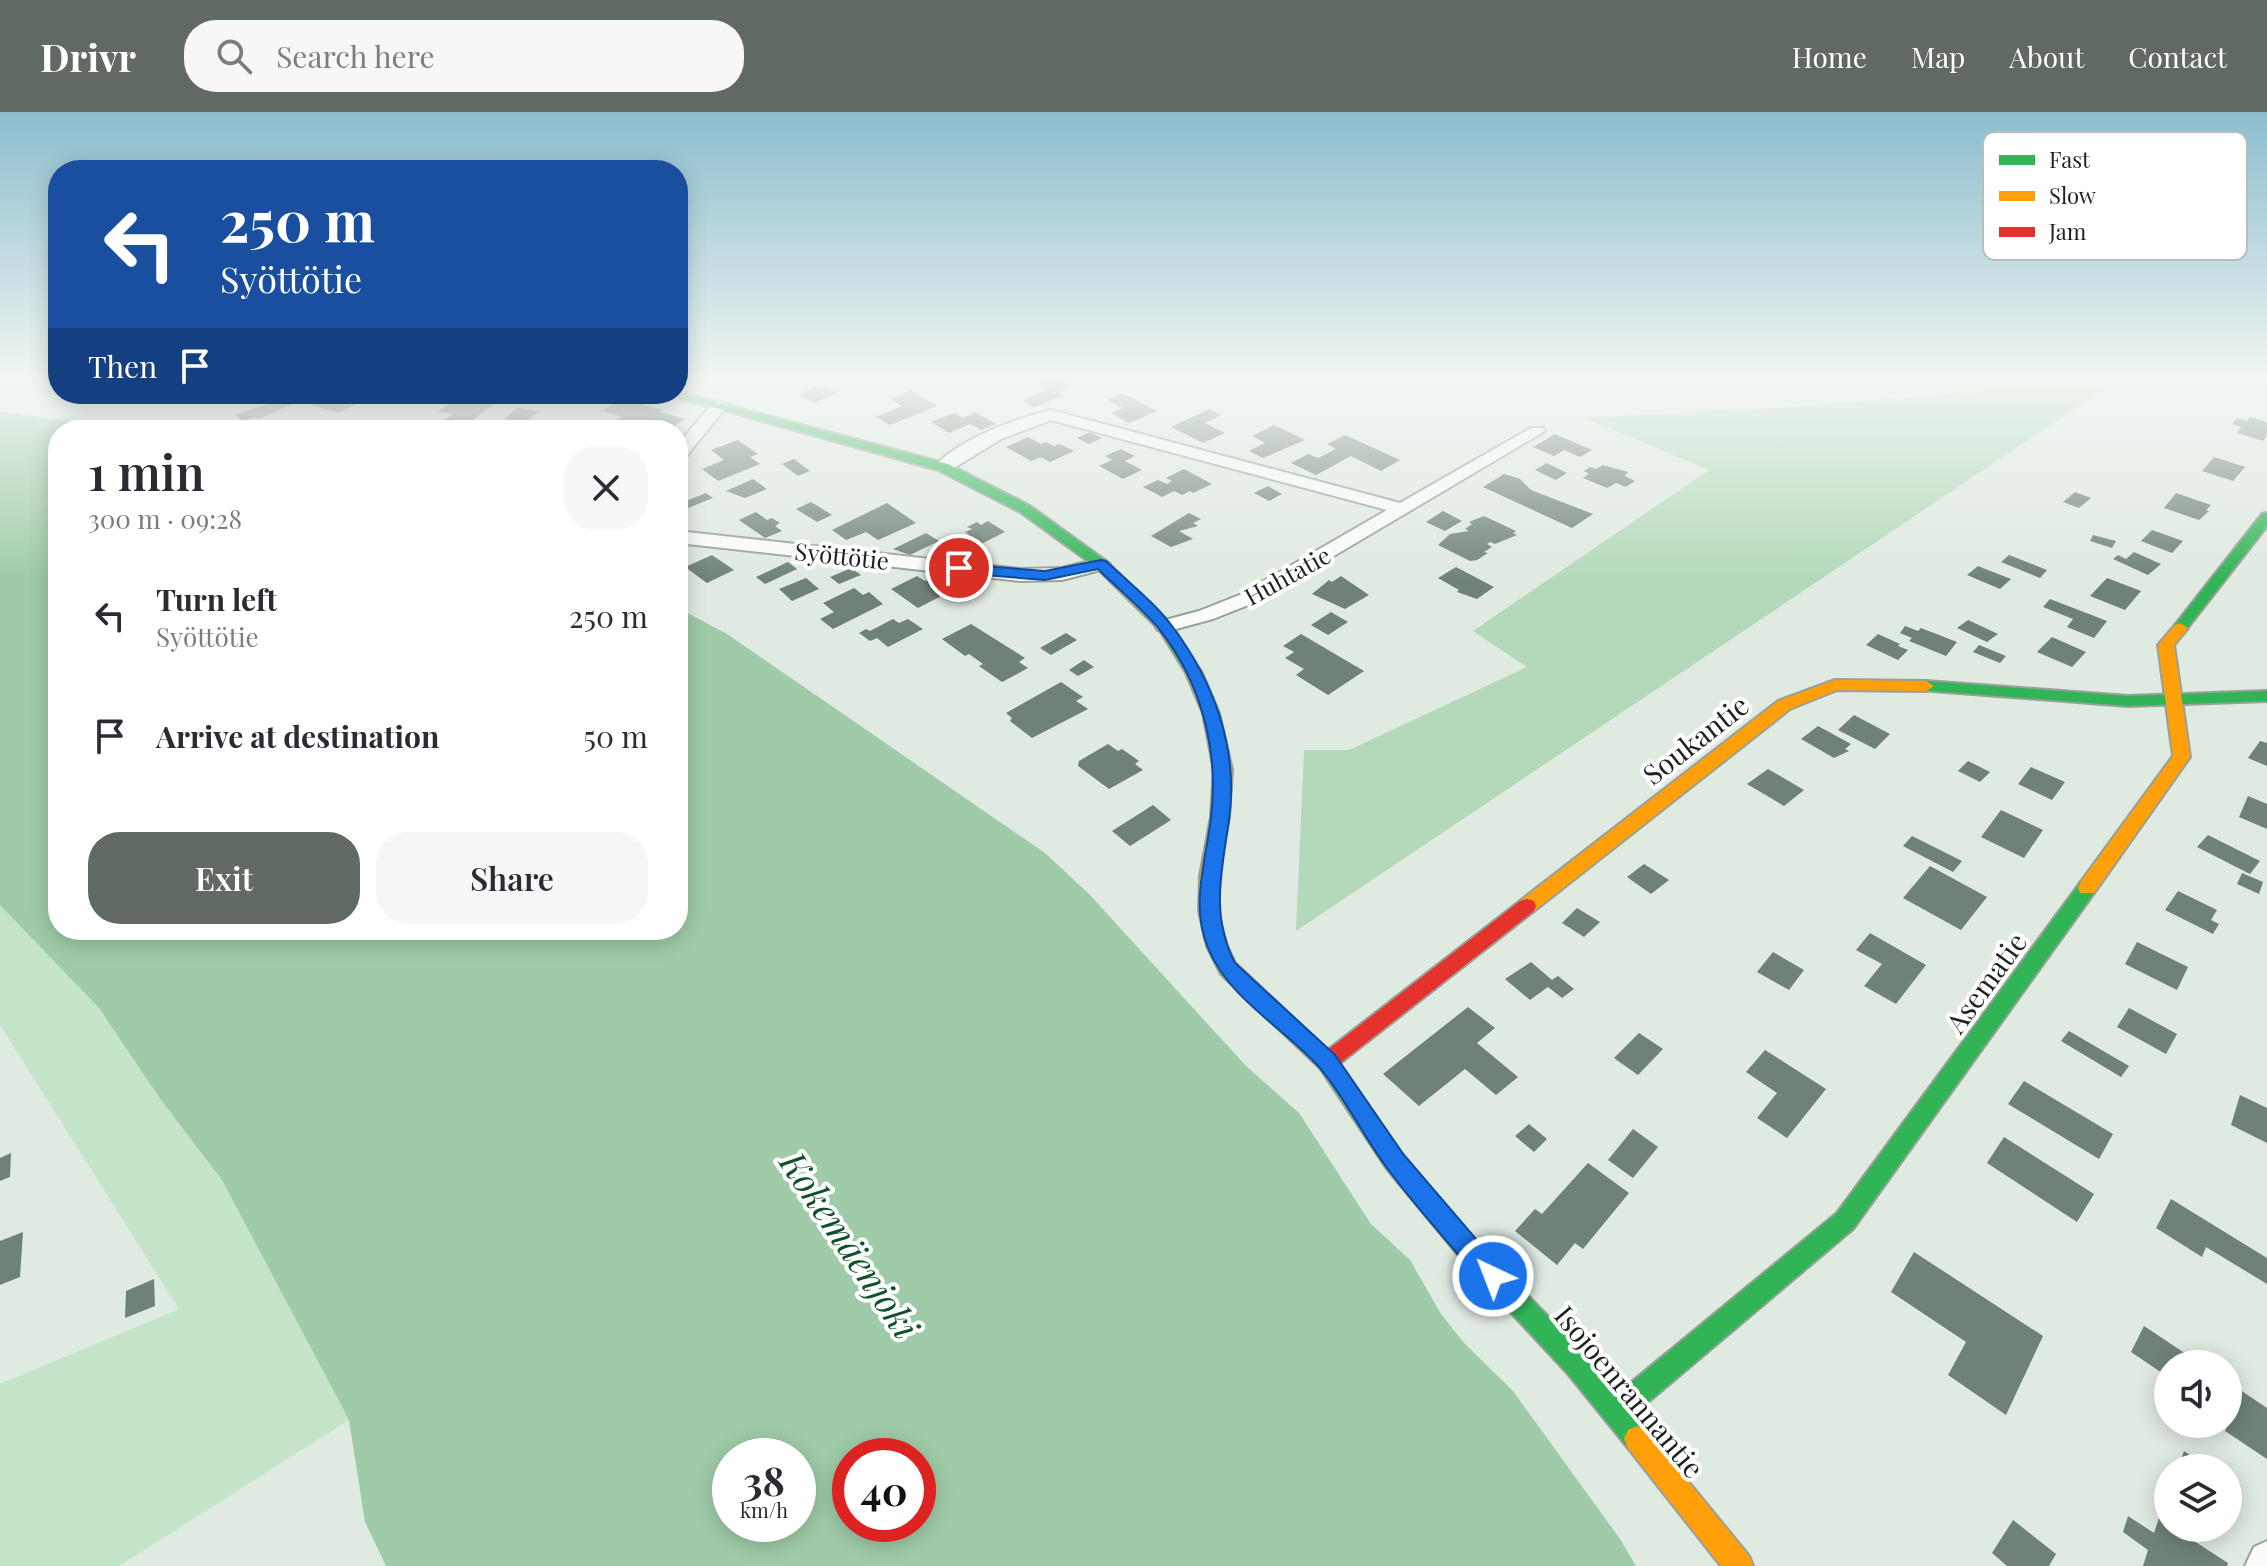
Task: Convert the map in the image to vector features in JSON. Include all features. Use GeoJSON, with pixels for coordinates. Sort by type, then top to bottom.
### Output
{"type":"FeatureCollection","features":[{"type":"Feature","properties":{"kind":"street","name":"Isojoenrannantie"},"geometry":{"type":"LineString","coordinates":[[862,445],[943,467],[1025,509],[1101,564],[1165,626],[1199,680],[1211,713],[1223,770],[1220,817],[1209,876],[1209,912],[1217,946],[1228,968],[1327,1062],[1395,1162],[1472,1254],[1577,1365],[1739,1566]]}},
{"type":"Feature","properties":{"kind":"street"},"geometry":{"type":"LineString","coordinates":[[943,467],[978,445]]}},
{"type":"Feature","properties":{"kind":"street"},"geometry":{"type":"LineString","coordinates":[[1162,445],[1402,509]]}},
{"type":"Feature","properties":{"kind":"street","name":"Huhtatie"},"geometry":{"type":"LineString","coordinates":[[1165,626],[1206,615],[1249,598],[1513,445]]}},
{"type":"Feature","properties":{"kind":"street","name":"Asematie"},"geometry":{"type":"LineString","coordinates":[[1615,1413],[1845,1221],[2182,757],[2166,645],[2267,517]]}},
{"type":"Feature","properties":{"kind":"street","name":"Syöttötie"},"geometry":{"type":"LineString","coordinates":[[688,538],[1021,575],[1062,574],[1101,564]]}},
{"type":"Feature","properties":{"kind":"street","name":"Soukantie"},"geometry":{"type":"LineString","coordinates":[[1327,1062],[1784,705],[1835,685],[1904,684],[2128,701],[2267,696]]}},
{"type":"Feature","properties":{"kind":"street"},"geometry":{"type":"LineString","coordinates":[[2264,1566],[2267,1560]]}},
{"type":"Feature","properties":{"kind":"shaded area"},"geometry":{"type":"Polygon","coordinates":[[[1649,445],[2021,445],[1296,931],[1304,750],[1349,750],[1527,667],[1473,631],[1709,470],[1649,445]]]}},
{"type":"Feature","properties":{"kind":"shaded area"},"geometry":{"type":"Polygon","coordinates":[[[0,905],[99,1008],[161,1100],[222,1180],[349,1420],[119,1566],[0,1566],[0,1384],[179,1309],[0,1025],[0,905]]]}},
{"type":"Feature","properties":{"kind":"water","name":"Kokemäenjoki"},"geometry":{"type":"Polygon","coordinates":[[[0,445],[48,445],[48,940],[688,940],[688,613],[727,634],[1045,853],[1089,894],[1246,1066],[1299,1113],[1371,1224],[1410,1260],[1441,1314],[1464,1343],[1513,1391],[1620,1539],[1636,1566],[386,1566],[365,1522],[349,1420],[222,1180],[161,1100],[99,1008],[0,905],[0,445]]]}},
{"type":"Feature","properties":{"kind":"building"},"geometry":{"type":"Polygon","coordinates":[[[725,445],[745,445],[758,454],[750,457],[760,464],[718,481],[702,469],[724,460],[711,450],[725,445]]]}},
{"type":"Feature","properties":{"kind":"building"},"geometry":{"type":"Polygon","coordinates":[[[1062,445],[1074,451],[1050,462],[1041,457],[1031,461],[1006,447],[1062,445]]]}},
{"type":"Feature","properties":{"kind":"building"},"geometry":{"type":"Polygon","coordinates":[[[1261,445],[1294,445],[1263,458],[1249,451],[1261,445]]]}},
{"type":"Feature","properties":{"kind":"building"},"geometry":{"type":"Polygon","coordinates":[[[1329,445],[1367,445],[1400,460],[1381,471],[1351,456],[1316,475],[1291,463],[1308,454],[1318,458],[1336,449],[1329,445]]]}},
{"type":"Feature","properties":{"kind":"building"},"geometry":{"type":"Polygon","coordinates":[[[1580,445],[1592,450],[1580,457],[1564,450],[1554,456],[1533,447],[1580,445]]]}},
{"type":"Feature","properties":{"kind":"building"},"geometry":{"type":"Polygon","coordinates":[[[1121,449],[1135,456],[1125,461],[1142,470],[1123,479],[1099,466],[1112,460],[1105,456],[1121,449]]]}},
{"type":"Feature","properties":{"kind":"building"},"geometry":{"type":"Polygon","coordinates":[[[2214,457],[2245,467],[2233,481],[2202,471],[2214,457]]]}},
{"type":"Feature","properties":{"kind":"building"},"geometry":{"type":"Polygon","coordinates":[[[794,459],[810,471],[798,476],[782,464],[794,459]]]}},
{"type":"Feature","properties":{"kind":"building"},"geometry":{"type":"Polygon","coordinates":[[[1547,463],[1567,473],[1556,480],[1535,470],[1547,463]]]}},
{"type":"Feature","properties":{"kind":"building"},"geometry":{"type":"Polygon","coordinates":[[[1603,465],[1628,472],[1625,476],[1635,481],[1626,487],[1616,483],[1607,488],[1583,478],[1589,474],[1584,471],[1590,467],[1596,469],[1603,465]]]}},
{"type":"Feature","properties":{"kind":"building"},"geometry":{"type":"Polygon","coordinates":[[[1184,469],[1212,484],[1193,493],[1190,491],[1182,495],[1174,491],[1162,497],[1143,487],[1158,480],[1167,484],[1172,481],[1166,478],[1184,469]]]}},
{"type":"Feature","properties":{"kind":"building"},"geometry":{"type":"Polygon","coordinates":[[[1504,474],[1520,479],[1531,490],[1593,514],[1572,528],[1483,487],[1504,474]]]}},
{"type":"Feature","properties":{"kind":"building"},"geometry":{"type":"Polygon","coordinates":[[[753,479],[767,489],[745,498],[726,491],[753,479]]]}},
{"type":"Feature","properties":{"kind":"building"},"geometry":{"type":"Polygon","coordinates":[[[1268,486],[1282,494],[1269,501],[1254,493],[1268,486]]]}},
{"type":"Feature","properties":{"kind":"building"},"geometry":{"type":"Polygon","coordinates":[[[2075,492],[2091,498],[2079,508],[2063,502],[2075,492]]]}},
{"type":"Feature","properties":{"kind":"building"},"geometry":{"type":"Polygon","coordinates":[[[706,493],[713,498],[688,508],[688,500],[706,493]]]}},
{"type":"Feature","properties":{"kind":"building"},"geometry":{"type":"Polygon","coordinates":[[[2176,493],[2211,505],[2206,510],[2209,511],[2199,520],[2164,508],[2176,493]]]}},
{"type":"Feature","properties":{"kind":"building"},"geometry":{"type":"Polygon","coordinates":[[[811,502],[832,515],[817,522],[796,509],[811,502]]]}},
{"type":"Feature","properties":{"kind":"building"},"geometry":{"type":"Polygon","coordinates":[[[887,503],[916,523],[878,540],[866,532],[846,540],[832,530],[887,503]]]}},
{"type":"Feature","properties":{"kind":"building"},"geometry":{"type":"Polygon","coordinates":[[[1443,511],[1462,521],[1445,531],[1426,522],[1443,511]]]}},
{"type":"Feature","properties":{"kind":"building"},"geometry":{"type":"Polygon","coordinates":[[[756,512],[767,520],[772,518],[780,523],[775,526],[782,531],[765,538],[739,520],[756,512]]]}},
{"type":"Feature","properties":{"kind":"building"},"geometry":{"type":"Polygon","coordinates":[[[1189,513],[1201,519],[1193,523],[1198,526],[1179,531],[1193,539],[1171,547],[1151,536],[1189,513]]]}},
{"type":"Feature","properties":{"kind":"building"},"geometry":{"type":"Polygon","coordinates":[[[1484,516],[1516,531],[1513,533],[1517,535],[1495,544],[1490,542],[1487,544],[1492,547],[1484,552],[1488,553],[1470,561],[1438,545],[1450,534],[1469,531],[1465,529],[1472,524],[1469,522],[1484,516]]]}},
{"type":"Feature","properties":{"kind":"building"},"geometry":{"type":"Polygon","coordinates":[[[988,521],[1005,532],[981,544],[965,532],[972,529],[967,527],[977,522],[981,525],[988,521]]]}},
{"type":"Feature","properties":{"kind":"building"},"geometry":{"type":"Polygon","coordinates":[[[2152,530],[2183,541],[2172,553],[2141,541],[2152,530]]]}},
{"type":"Feature","properties":{"kind":"building"},"geometry":{"type":"Polygon","coordinates":[[[926,533],[939,541],[910,555],[893,549],[926,533]]]}},
{"type":"Feature","properties":{"kind":"building"},"geometry":{"type":"Polygon","coordinates":[[[2093,535],[2116,541],[2112,548],[2090,541],[2093,535]]]}},
{"type":"Feature","properties":{"kind":"building"},"geometry":{"type":"Polygon","coordinates":[[[2134,552],[2161,564],[2148,575],[2113,559],[2118,555],[2126,559],[2134,552]]]}},
{"type":"Feature","properties":{"kind":"building"},"geometry":{"type":"Polygon","coordinates":[[[712,555],[734,570],[707,583],[688,569],[688,566],[712,555]]]}},
{"type":"Feature","properties":{"kind":"building"},"geometry":{"type":"Polygon","coordinates":[[[2009,555],[2047,570],[2040,578],[2001,562],[2009,555]]]}},
{"type":"Feature","properties":{"kind":"building"},"geometry":{"type":"Polygon","coordinates":[[[788,562],[797,569],[765,584],[756,577],[788,562]]]}},
{"type":"Feature","properties":{"kind":"building"},"geometry":{"type":"Polygon","coordinates":[[[1978,566],[2011,579],[2000,589],[1967,575],[1978,566]]]}},
{"type":"Feature","properties":{"kind":"building"},"geometry":{"type":"Polygon","coordinates":[[[1456,567],[1494,587],[1477,599],[1457,592],[1459,590],[1438,578],[1456,567]]]}},
{"type":"Feature","properties":{"kind":"building"},"geometry":{"type":"Polygon","coordinates":[[[851,568],[861,575],[839,584],[830,577],[851,568]]]}},
{"type":"Feature","properties":{"kind":"building"},"geometry":{"type":"Polygon","coordinates":[[[917,576],[925,581],[933,577],[953,590],[918,608],[891,589],[917,576]]]}},
{"type":"Feature","properties":{"kind":"building"},"geometry":{"type":"Polygon","coordinates":[[[1341,576],[1369,595],[1345,609],[1312,594],[1329,580],[1332,582],[1341,576]]]}},
{"type":"Feature","properties":{"kind":"building"},"geometry":{"type":"Polygon","coordinates":[[[806,578],[819,589],[792,601],[779,589],[806,578]]]}},
{"type":"Feature","properties":{"kind":"building"},"geometry":{"type":"Polygon","coordinates":[[[2107,578],[2141,591],[2125,610],[2090,596],[2107,578]]]}},
{"type":"Feature","properties":{"kind":"building"},"geometry":{"type":"Polygon","coordinates":[[[854,588],[863,595],[869,592],[883,604],[833,629],[820,619],[834,612],[823,603],[854,588]]]}},
{"type":"Feature","properties":{"kind":"building"},"geometry":{"type":"Polygon","coordinates":[[[2050,599],[2107,621],[2094,638],[2067,627],[2073,619],[2043,607],[2050,599]]]}},
{"type":"Feature","properties":{"kind":"building"},"geometry":{"type":"Polygon","coordinates":[[[1331,612],[1348,622],[1328,635],[1311,625],[1331,612]]]}},
{"type":"Feature","properties":{"kind":"building"},"geometry":{"type":"Polygon","coordinates":[[[893,619],[899,623],[908,619],[923,629],[888,647],[877,638],[870,641],[859,633],[866,629],[870,631],[893,619]]]}},
{"type":"Feature","properties":{"kind":"building"},"geometry":{"type":"Polygon","coordinates":[[[1968,620],[1998,634],[1987,642],[1957,628],[1968,620]]]}},
{"type":"Feature","properties":{"kind":"building"},"geometry":{"type":"Polygon","coordinates":[[[971,624],[1025,658],[1019,662],[1028,668],[1002,682],[979,666],[983,664],[969,654],[965,656],[942,639],[971,624]]]}},
{"type":"Feature","properties":{"kind":"building"},"geometry":{"type":"Polygon","coordinates":[[[1905,626],[1918,631],[1921,628],[1957,642],[1946,656],[1909,641],[1912,638],[1900,633],[1905,626]]]}},
{"type":"Feature","properties":{"kind":"building"},"geometry":{"type":"Polygon","coordinates":[[[1066,633],[1077,640],[1051,655],[1040,648],[1066,633]]]}},
{"type":"Feature","properties":{"kind":"building"},"geometry":{"type":"Polygon","coordinates":[[[1301,634],[1364,671],[1328,695],[1296,675],[1304,669],[1285,658],[1294,652],[1283,646],[1301,634]]]}},
{"type":"Feature","properties":{"kind":"building"},"geometry":{"type":"Polygon","coordinates":[[[1878,634],[1908,650],[1898,660],[1866,645],[1878,634]]]}},
{"type":"Feature","properties":{"kind":"building"},"geometry":{"type":"Polygon","coordinates":[[[2052,637],[2086,652],[2072,667],[2037,652],[2052,637]]]}},
{"type":"Feature","properties":{"kind":"building"},"geometry":{"type":"Polygon","coordinates":[[[1979,645],[2006,656],[2000,663],[1973,652],[1979,645]]]}},
{"type":"Feature","properties":{"kind":"building"},"geometry":{"type":"Polygon","coordinates":[[[1084,660],[1094,667],[1078,676],[1069,670],[1084,660]]]}},
{"type":"Feature","properties":{"kind":"building"},"geometry":{"type":"Polygon","coordinates":[[[1061,682],[1083,697],[1076,701],[1088,709],[1032,738],[1010,721],[1012,718],[1006,713],[1061,682]]]}},
{"type":"Feature","properties":{"kind":"building"},"geometry":{"type":"Polygon","coordinates":[[[1854,715],[1890,734],[1875,749],[1838,730],[1854,715]]]}},
{"type":"Feature","properties":{"kind":"building"},"geometry":{"type":"Polygon","coordinates":[[[1818,726],[1851,744],[1845,749],[1849,751],[1834,758],[1801,739],[1818,726]]]}},
{"type":"Feature","properties":{"kind":"building"},"geometry":{"type":"Polygon","coordinates":[[[2260,741],[2267,743],[2267,766],[2248,758],[2260,741]]]}},
{"type":"Feature","properties":{"kind":"building"},"geometry":{"type":"Polygon","coordinates":[[[1108,744],[1139,761],[1135,764],[1143,770],[1109,789],[1078,766],[1079,761],[1108,744]]]}},
{"type":"Feature","properties":{"kind":"building"},"geometry":{"type":"Polygon","coordinates":[[[1968,761],[1990,772],[1980,782],[1958,771],[1968,761]]]}},
{"type":"Feature","properties":{"kind":"building"},"geometry":{"type":"Polygon","coordinates":[[[2031,767],[2065,782],[2052,800],[2018,784],[2031,767]]]}},
{"type":"Feature","properties":{"kind":"building"},"geometry":{"type":"Polygon","coordinates":[[[1768,769],[1804,790],[1784,806],[1747,784],[1768,769]]]}},
{"type":"Feature","properties":{"kind":"building"},"geometry":{"type":"Polygon","coordinates":[[[2248,796],[2267,804],[2267,829],[2239,817],[2248,796]]]}},
{"type":"Feature","properties":{"kind":"building"},"geometry":{"type":"Polygon","coordinates":[[[1153,805],[1171,820],[1130,846],[1112,831],[1153,805]]]}},
{"type":"Feature","properties":{"kind":"building"},"geometry":{"type":"Polygon","coordinates":[[[2001,810],[2043,830],[2024,858],[1981,837],[2001,810]]]}},
{"type":"Feature","properties":{"kind":"building"},"geometry":{"type":"Polygon","coordinates":[[[2208,835],[2260,861],[2250,874],[2197,847],[2208,835]]]}},
{"type":"Feature","properties":{"kind":"building"},"geometry":{"type":"Polygon","coordinates":[[[1912,836],[1962,861],[1953,872],[1903,846],[1912,836]]]}},
{"type":"Feature","properties":{"kind":"building"},"geometry":{"type":"Polygon","coordinates":[[[1644,864],[1669,880],[1651,894],[1627,877],[1644,864]]]}},
{"type":"Feature","properties":{"kind":"building"},"geometry":{"type":"Polygon","coordinates":[[[1930,866],[1987,897],[1961,930],[1903,898],[1930,866]]]}},
{"type":"Feature","properties":{"kind":"building"},"geometry":{"type":"Polygon","coordinates":[[[2242,873],[2263,882],[2259,894],[2237,884],[2242,873]]]}},
{"type":"Feature","properties":{"kind":"building"},"geometry":{"type":"Polygon","coordinates":[[[2178,891],[2217,910],[2211,920],[2219,924],[2213,934],[2165,910],[2178,891]]]}},
{"type":"Feature","properties":{"kind":"building"},"geometry":{"type":"Polygon","coordinates":[[[1577,908],[1600,922],[1584,937],[1562,923],[1577,908]]]}},
{"type":"Feature","properties":{"kind":"building"},"geometry":{"type":"Polygon","coordinates":[[[1870,933],[1926,965],[1896,1004],[1864,986],[1882,964],[1856,950],[1870,933]]]}},
{"type":"Feature","properties":{"kind":"building"},"geometry":{"type":"Polygon","coordinates":[[[2137,942],[2188,967],[2177,990],[2125,964],[2137,942]]]}},
{"type":"Feature","properties":{"kind":"building"},"geometry":{"type":"Polygon","coordinates":[[[1773,952],[1804,970],[1789,990],[1757,972],[1773,952]]]}},
{"type":"Feature","properties":{"kind":"building"},"geometry":{"type":"Polygon","coordinates":[[[1531,962],[1552,980],[1558,976],[1574,989],[1562,998],[1548,987],[1530,1000],[1505,979],[1531,962]]]}},
{"type":"Feature","properties":{"kind":"building"},"geometry":{"type":"Polygon","coordinates":[[[1468,1007],[1495,1028],[1477,1043],[1518,1077],[1496,1095],[1465,1069],[1419,1106],[1383,1074],[1468,1007]]]}},
{"type":"Feature","properties":{"kind":"building"},"geometry":{"type":"Polygon","coordinates":[[[2129,1008],[2177,1034],[2166,1054],[2117,1027],[2129,1008]]]}},
{"type":"Feature","properties":{"kind":"building"},"geometry":{"type":"Polygon","coordinates":[[[2069,1031],[2129,1066],[2121,1077],[2061,1041],[2069,1031]]]}},
{"type":"Feature","properties":{"kind":"building"},"geometry":{"type":"Polygon","coordinates":[[[1639,1033],[1663,1049],[1638,1075],[1614,1058],[1639,1033]]]}},
{"type":"Feature","properties":{"kind":"building"},"geometry":{"type":"Polygon","coordinates":[[[1765,1050],[1826,1089],[1787,1138],[1757,1118],[1777,1093],[1746,1072],[1765,1050]]]}},
{"type":"Feature","properties":{"kind":"building"},"geometry":{"type":"Polygon","coordinates":[[[2024,1081],[2113,1134],[2099,1159],[2008,1104],[2024,1081]]]}},
{"type":"Feature","properties":{"kind":"building"},"geometry":{"type":"Polygon","coordinates":[[[2240,1095],[2267,1108],[2267,1143],[2231,1125],[2240,1095]]]}},
{"type":"Feature","properties":{"kind":"building"},"geometry":{"type":"Polygon","coordinates":[[[1529,1124],[1547,1139],[1534,1152],[1515,1136],[1529,1124]]]}},
{"type":"Feature","properties":{"kind":"building"},"geometry":{"type":"Polygon","coordinates":[[[1633,1129],[1658,1147],[1633,1178],[1608,1160],[1633,1129]]]}},
{"type":"Feature","properties":{"kind":"building"},"geometry":{"type":"Polygon","coordinates":[[[2004,1137],[2094,1194],[2077,1222],[1987,1163],[2004,1137]]]}},
{"type":"Feature","properties":{"kind":"building"},"geometry":{"type":"Polygon","coordinates":[[[11,1153],[10,1177],[0,1181],[0,1158],[11,1153]]]}},
{"type":"Feature","properties":{"kind":"building"},"geometry":{"type":"Polygon","coordinates":[[[1588,1163],[1629,1193],[1583,1249],[1575,1243],[1557,1265],[1515,1231],[1535,1209],[1542,1214],[1588,1163]]]}},
{"type":"Feature","properties":{"kind":"building"},"geometry":{"type":"Polygon","coordinates":[[[2171,1199],[2267,1258],[2267,1284],[2206,1247],[2202,1257],[2156,1228],[2171,1199]]]}},
{"type":"Feature","properties":{"kind":"building"},"geometry":{"type":"Polygon","coordinates":[[[23,1232],[20,1277],[0,1285],[0,1241],[23,1232]]]}},
{"type":"Feature","properties":{"kind":"building"},"geometry":{"type":"Polygon","coordinates":[[[1914,1252],[2043,1336],[2006,1415],[1948,1375],[1966,1342],[1891,1292],[1914,1252]]]}},
{"type":"Feature","properties":{"kind":"building"},"geometry":{"type":"Polygon","coordinates":[[[154,1279],[155,1306],[125,1318],[126,1291],[154,1279]]]}},
{"type":"Feature","properties":{"kind":"building"},"geometry":{"type":"Polygon","coordinates":[[[2144,1326],[2180,1350],[2154,1350],[2154,1368],[2131,1352],[2144,1326]]]}},
{"type":"Feature","properties":{"kind":"building"},"geometry":{"type":"Polygon","coordinates":[[[2242,1391],[2267,1408],[2267,1459],[2236,1438],[2242,1438],[2242,1391]]]}},
{"type":"Feature","properties":{"kind":"building"},"geometry":{"type":"Polygon","coordinates":[[[2128,1516],[2154,1533],[2154,1542],[2196,1542],[2228,1563],[2227,1566],[2143,1566],[2148,1550],[2123,1532],[2128,1516]]]}},
{"type":"Feature","properties":{"kind":"building"},"geometry":{"type":"Polygon","coordinates":[[[2013,1520],[2056,1554],[2049,1566],[2007,1566],[1992,1553],[2013,1520]]]}},
{"type":"Feature","properties":{"kind":"traffic: fast"},"geometry":{"type":"LineString","coordinates":[[861,445],[943,467],[1025,509],[1101,564],[1165,626],[1194,673]]}},
{"type":"Feature","properties":{"kind":"traffic: fast"},"geometry":{"type":"LineString","coordinates":[[2180,628],[2267,517]]}},
{"type":"Feature","properties":{"kind":"traffic: fast"},"geometry":{"type":"LineString","coordinates":[[1926,686],[2128,701],[2267,696]]}},
{"type":"Feature","properties":{"kind":"traffic: fast"},"geometry":{"type":"LineString","coordinates":[[1615,1413],[1845,1221],[2087,888]]}},
{"type":"Feature","properties":{"kind":"traffic: fast"},"geometry":{"type":"LineString","coordinates":[[1209,911],[1217,946],[1228,968],[1327,1062],[1395,1162],[1472,1254],[1577,1365],[1637,1439]]}},
{"type":"Feature","properties":{"kind":"traffic: slow"},"geometry":{"type":"LineString","coordinates":[[2087,888],[2182,757],[2166,645],[2180,628]]}},
{"type":"Feature","properties":{"kind":"traffic: slow"},"geometry":{"type":"LineString","coordinates":[[1194,673],[1211,713],[1223,770],[1220,817],[1209,876],[1209,911]]}},
{"type":"Feature","properties":{"kind":"traffic: slow"},"geometry":{"type":"LineString","coordinates":[[1527,906],[1784,705],[1835,685],[1926,686]]}},
{"type":"Feature","properties":{"kind":"traffic: slow"},"geometry":{"type":"LineString","coordinates":[[1637,1439],[1739,1566]]}},
{"type":"Feature","properties":{"kind":"traffic: jam"},"geometry":{"type":"LineString","coordinates":[[1327,1062],[1527,906]]}},
{"type":"Feature","properties":{"kind":"route"},"geometry":{"type":"LineString","coordinates":[[959,568],[1045,575],[1101,564],[1165,626],[1199,680],[1211,713],[1223,770],[1220,817],[1209,876],[1209,912],[1217,946],[1228,968],[1327,1062],[1395,1162],[1493,1276]]}}]}
